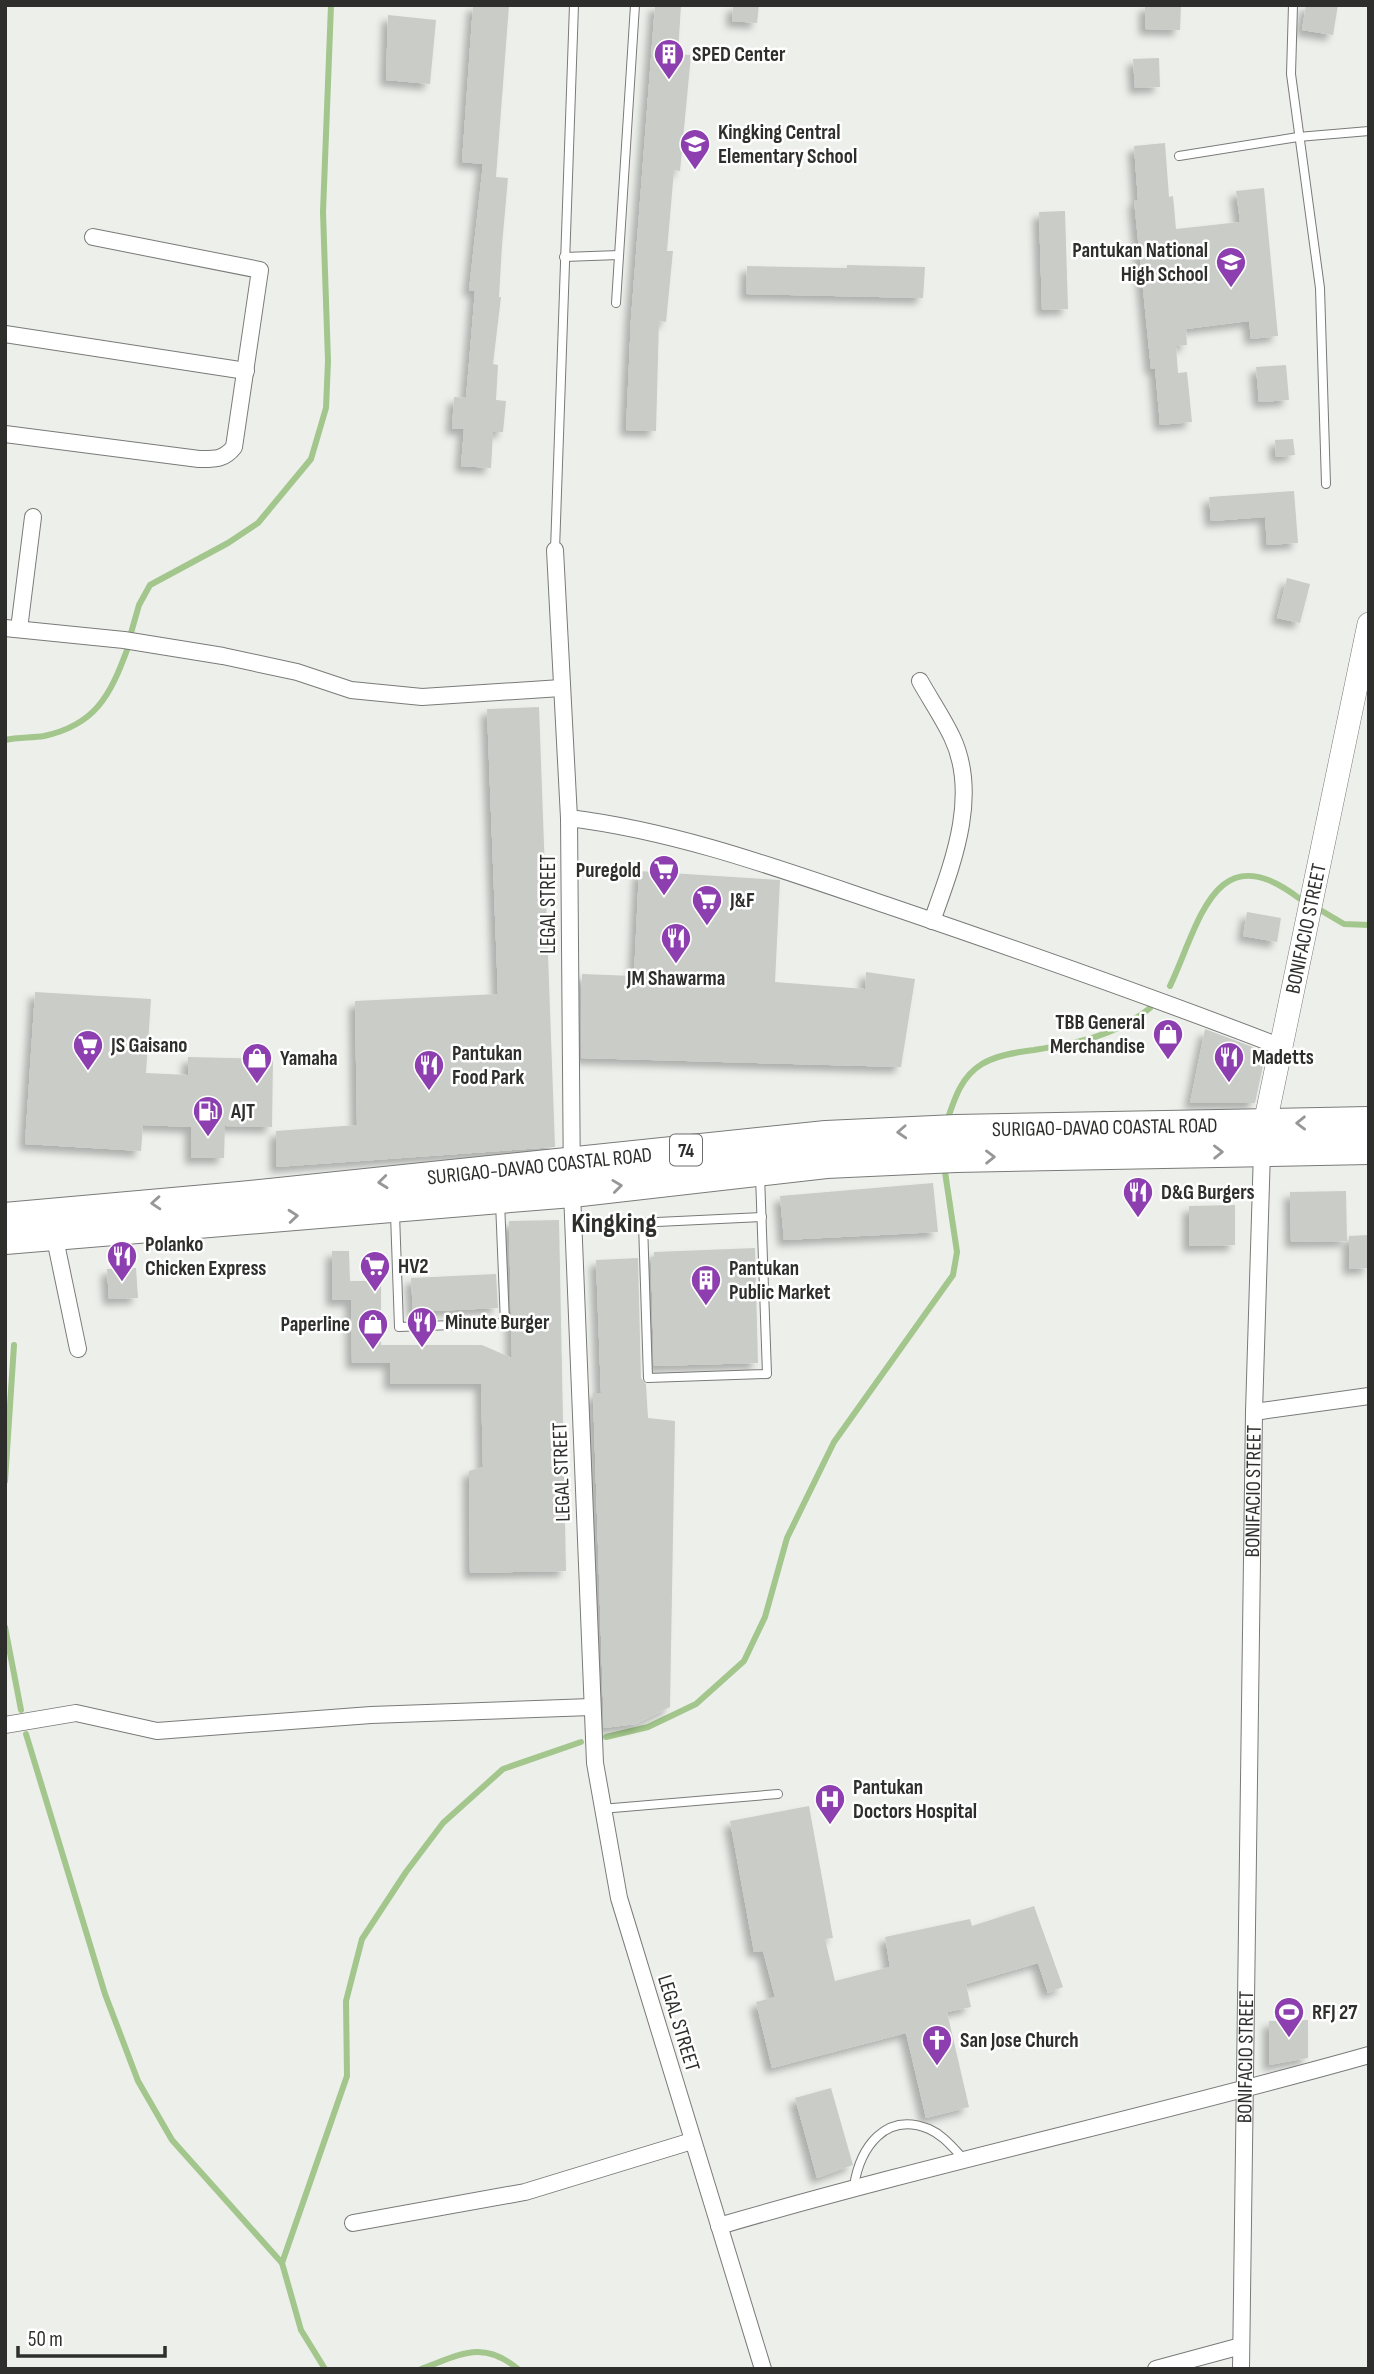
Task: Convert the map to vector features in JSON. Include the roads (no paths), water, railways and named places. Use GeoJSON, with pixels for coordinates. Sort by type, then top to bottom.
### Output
{"type":"FeatureCollection","features":[{"type":"Feature","properties":{"kind":"highway","name":"SURIGAO-DAVAO COASTAL ROAD"},"geometry":{"type":"LineString","coordinates":[[240,1209],[394,1207],[500,1198],[571,1177],[826,1136],[956,1143],[1262,1137],[1369,1122]]}},
{"type":"Feature","properties":{"kind":"highway","name":"SURIGAO-DAVAO COASTAL ROAD"},"geometry":{"type":"LineString","coordinates":[[1262,1137],[1369,1149]]}},
{"type":"Feature","properties":{"kind":"highway","name":"SURIGAO-DAVAO COASTAL ROAD"},"geometry":{"type":"LineString","coordinates":[[5,1218],[86,1220],[240,1209],[571,1177],[760,1170],[956,1143]]}},
{"type":"Feature","properties":{"kind":"highway","name":"SURIGAO-DAVAO COASTAL ROAD"},"geometry":{"type":"LineString","coordinates":[[5,1239],[54,1234],[86,1220]]}},
{"type":"Feature","properties":{"kind":"street"},"geometry":{"type":"LineString","coordinates":[[5,434],[217,459],[228,455],[234,447],[260,270],[93,237]]}},
{"type":"Feature","properties":{"kind":"street"},"geometry":{"type":"LineString","coordinates":[[5,334],[246,371]]}},
{"type":"Feature","properties":{"kind":"street"},"geometry":{"type":"LineString","coordinates":[[33,517],[12,628],[223,656],[297,672],[351,690],[422,697],[561,688]]}},
{"type":"Feature","properties":{"kind":"street","name":"LEGAL STREET"},"geometry":{"type":"LineString","coordinates":[[555,550],[569,818],[571,1177],[591,1707],[601,1809],[619,1898],[763,2369]]}},
{"type":"Feature","properties":{"kind":"street","name":"BONIFACIO STREET"},"geometry":{"type":"LineString","coordinates":[[1241,2369],[1254,1412],[1262,1137],[1369,624]]}},
{"type":"Feature","properties":{"kind":"street"},"geometry":{"type":"LineString","coordinates":[[919,681],[953,739],[962,776],[962,820],[954,858],[932,921]]}},
{"type":"Feature","properties":{"kind":"street"},"geometry":{"type":"LineString","coordinates":[[569,818],[676,837],[1154,997],[1279,1046]]}},
{"type":"Feature","properties":{"kind":"street"},"geometry":{"type":"LineString","coordinates":[[54,1234],[78,1349]]}},
{"type":"Feature","properties":{"kind":"street"},"geometry":{"type":"LineString","coordinates":[[1254,1412],[1369,1396]]}},
{"type":"Feature","properties":{"kind":"street"},"geometry":{"type":"LineString","coordinates":[[5,1725],[76,1713],[157,1731],[371,1715],[591,1707]]}},
{"type":"Feature","properties":{"kind":"street"},"geometry":{"type":"LineString","coordinates":[[719,2226],[855,2186],[1245,2090],[1369,2055]]}},
{"type":"Feature","properties":{"kind":"street"},"geometry":{"type":"LineString","coordinates":[[353,2223],[525,2192],[692,2141]]}},
{"type":"Feature","properties":{"kind":"street"},"geometry":{"type":"LineString","coordinates":[[1156,2369],[1241,2346]]}},
{"type":"Feature","properties":{"kind":"lane"},"geometry":{"type":"LineString","coordinates":[[555,550],[574,5]]}},
{"type":"Feature","properties":{"kind":"lane"},"geometry":{"type":"LineString","coordinates":[[616,303],[635,5]]}},
{"type":"Feature","properties":{"kind":"lane"},"geometry":{"type":"LineString","coordinates":[[1293,5],[1291,74],[1320,288],[1326,484]]}},
{"type":"Feature","properties":{"kind":"lane"},"geometry":{"type":"LineString","coordinates":[[1179,156],[1298,137],[1369,131]]}},
{"type":"Feature","properties":{"kind":"lane"},"geometry":{"type":"LineString","coordinates":[[564,257],[619,255]]}},
{"type":"Feature","properties":{"kind":"lane"},"geometry":{"type":"LineString","coordinates":[[643,1223],[648,1378],[767,1374],[760,1170]]}},
{"type":"Feature","properties":{"kind":"lane"},"geometry":{"type":"LineString","coordinates":[[394,1207],[399,1327],[505,1323],[500,1198]]}},
{"type":"Feature","properties":{"kind":"lane"},"geometry":{"type":"LineString","coordinates":[[573,1226],[762,1217]]}},
{"type":"Feature","properties":{"kind":"lane"},"geometry":{"type":"LineString","coordinates":[[601,1809],[778,1794]]}},
{"type":"Feature","properties":{"kind":"lane"},"geometry":{"type":"LineString","coordinates":[[855,2186],[865,2148],[883,2132],[895,2127],[917,2126],[929,2129],[963,2158]]}},
{"type":"Feature","properties":{"kind":"waterway"},"geometry":{"type":"LineString","coordinates":[[131,633],[139,605],[150,585],[228,543],[258,523],[311,459],[326,408],[328,361],[323,212],[331,5]]}},
{"type":"Feature","properties":{"kind":"waterway"},"geometry":{"type":"LineString","coordinates":[[5,740],[44,736],[62,731],[88,716],[107,695],[127,650]]}},
{"type":"Feature","properties":{"kind":"waterway"},"geometry":{"type":"LineString","coordinates":[[1170,986],[1202,913],[1214,894],[1229,881],[1248,876],[1271,881],[1300,899]]}},
{"type":"Feature","properties":{"kind":"waterway"},"geometry":{"type":"LineString","coordinates":[[1322,911],[1344,924],[1369,925]]}},
{"type":"Feature","properties":{"kind":"waterway"},"geometry":{"type":"LineString","coordinates":[[948,1118],[964,1081],[975,1069],[988,1061],[1007,1054],[1095,1037],[1137,1018],[1150,1008]]}},
{"type":"Feature","properties":{"kind":"waterway"},"geometry":{"type":"LineString","coordinates":[[606,1737],[648,1727],[696,1704],[744,1661],[765,1617],[787,1538],[834,1442],[953,1275],[957,1252],[945,1172]]}},
{"type":"Feature","properties":{"kind":"waterway"},"geometry":{"type":"LineString","coordinates":[[5,1481],[14,1345]]}},
{"type":"Feature","properties":{"kind":"waterway"},"geometry":{"type":"LineString","coordinates":[[5,1627],[21,1710]]}},
{"type":"Feature","properties":{"kind":"waterway"},"geometry":{"type":"LineString","coordinates":[[26,1734],[105,1994],[138,2081],[172,2140],[282,2263],[301,2330],[325,2369]]}},
{"type":"Feature","properties":{"kind":"waterway"},"geometry":{"type":"LineString","coordinates":[[282,2263],[347,2076],[346,2001],[362,1939],[406,1872],[443,1823],[503,1769],[581,1742]]}},
{"type":"Feature","properties":{"kind":"waterway"},"geometry":{"type":"LineString","coordinates":[[421,2369],[459,2355],[482,2352],[493,2354],[518,2369]]}},
{"type":"Feature","properties":{"kind":"place","name":"SPED Center"},"geometry":{"type":"Point","coordinates":[669,81]}},
{"type":"Feature","properties":{"kind":"place","name":"Kingking Central Elementary School"},"geometry":{"type":"Point","coordinates":[695,171]}},
{"type":"Feature","properties":{"kind":"place","name":"Pantukan National High School"},"geometry":{"type":"Point","coordinates":[1231,289]}},
{"type":"Feature","properties":{"kind":"place","name":"Puregold"},"geometry":{"type":"Point","coordinates":[664,897]}},
{"type":"Feature","properties":{"kind":"place","name":"J&F"},"geometry":{"type":"Point","coordinates":[707,927]}},
{"type":"Feature","properties":{"kind":"place","name":"JM Shawarma"},"geometry":{"type":"Point","coordinates":[676,965]}},
{"type":"Feature","properties":{"kind":"place","name":"TBB General Merchandise"},"geometry":{"type":"Point","coordinates":[1168,1061]}},
{"type":"Feature","properties":{"kind":"place","name":"JS Gaisano"},"geometry":{"type":"Point","coordinates":[88,1072]}},
{"type":"Feature","properties":{"kind":"place","name":"Madetts"},"geometry":{"type":"Point","coordinates":[1229,1084]}},
{"type":"Feature","properties":{"kind":"place","name":"Yamaha"},"geometry":{"type":"Point","coordinates":[257,1085]}},
{"type":"Feature","properties":{"kind":"place","name":"Pantukan Food Park"},"geometry":{"type":"Point","coordinates":[429,1092]}},
{"type":"Feature","properties":{"kind":"place","name":"AJT"},"geometry":{"type":"Point","coordinates":[208,1138]}},
{"type":"Feature","properties":{"kind":"place","name":"D&G Burgers"},"geometry":{"type":"Point","coordinates":[1138,1219]}},
{"type":"Feature","properties":{"kind":"place","name":"Polanko Chicken Express"},"geometry":{"type":"Point","coordinates":[122,1283]}},
{"type":"Feature","properties":{"kind":"place","name":"HV2"},"geometry":{"type":"Point","coordinates":[375,1293]}},
{"type":"Feature","properties":{"kind":"place","name":"Pantukan Public Market"},"geometry":{"type":"Point","coordinates":[706,1307]}},
{"type":"Feature","properties":{"kind":"place","name":"Minute Burger"},"geometry":{"type":"Point","coordinates":[422,1349]}},
{"type":"Feature","properties":{"kind":"place","name":"Paperline"},"geometry":{"type":"Point","coordinates":[373,1351]}},
{"type":"Feature","properties":{"kind":"place","name":"Pantukan Doctors Hospital"},"geometry":{"type":"Point","coordinates":[830,1826]}},
{"type":"Feature","properties":{"kind":"place","name":"RFJ 27"},"geometry":{"type":"Point","coordinates":[1289,2039]}},
{"type":"Feature","properties":{"kind":"place","name":"San Jose Church"},"geometry":{"type":"Point","coordinates":[937,2067]}},
{"type":"Feature","properties":{"kind":"district","name":"Kingking"},"geometry":{"type":"Point","coordinates":[614,1222]}}]}
